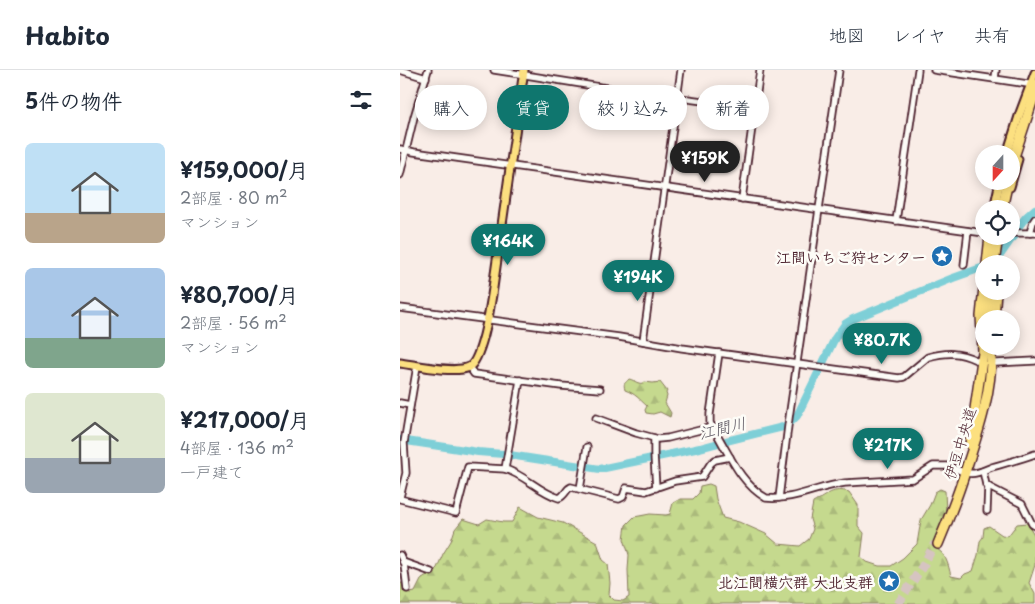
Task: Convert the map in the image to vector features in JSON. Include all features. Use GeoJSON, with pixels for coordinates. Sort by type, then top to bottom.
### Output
{"type":"FeatureCollection","features":[{"type":"Feature","properties":{"kind":"highway"},"geometry":{"type":"LineString","coordinates":[[1014,145],[1032,84]]}},
{"type":"Feature","properties":{"kind":"highway"},"geometry":{"type":"LineString","coordinates":[[1018,145],[1035,93]]}},
{"type":"Feature","properties":{"kind":"highway","name":"伊豆中央道"},"geometry":{"type":"LineString","coordinates":[[937,544],[959,492],[984,410],[991,369],[989,355]]}},
{"type":"Feature","properties":{"kind":"main road"},"geometry":{"type":"LineString","coordinates":[[400,362],[417,366],[462,369],[469,367],[476,357],[488,319],[523,73]]}},
{"type":"Feature","properties":{"kind":"main road"},"geometry":{"type":"LineString","coordinates":[[1010,145],[1035,73]]}},
{"type":"Feature","properties":{"kind":"main road"},"geometry":{"type":"LineString","coordinates":[[1005,200],[1035,103]]}},
{"type":"Feature","properties":{"kind":"street"},"geometry":{"type":"LineString","coordinates":[[400,70],[426,78]]}},
{"type":"Feature","properties":{"kind":"street"},"geometry":{"type":"LineString","coordinates":[[400,175],[403,150],[428,70]]}},
{"type":"Feature","properties":{"kind":"street"},"geometry":{"type":"LineString","coordinates":[[494,70],[597,85]]}},
{"type":"Feature","properties":{"kind":"street"},"geometry":{"type":"LineString","coordinates":[[679,85],[681,70]]}},
{"type":"Feature","properties":{"kind":"street"},"geometry":{"type":"LineString","coordinates":[[758,85],[760,70]]}},
{"type":"Feature","properties":{"kind":"street"},"geometry":{"type":"LineString","coordinates":[[779,498],[839,70]]}},
{"type":"Feature","properties":{"kind":"street"},"geometry":{"type":"LineString","coordinates":[[896,221],[918,70]]}},
{"type":"Feature","properties":{"kind":"street"},"geometry":{"type":"LineString","coordinates":[[934,70],[1032,84]]}},
{"type":"Feature","properties":{"kind":"street"},"geometry":{"type":"LineString","coordinates":[[995,79],[996,70]]}},
{"type":"Feature","properties":{"kind":"street"},"geometry":{"type":"LineString","coordinates":[[643,341],[672,130]]}},
{"type":"Feature","properties":{"kind":"street"},"geometry":{"type":"LineString","coordinates":[[742,199],[751,130]]}},
{"type":"Feature","properties":{"kind":"street"},"geometry":{"type":"LineString","coordinates":[[403,150],[975,232]]}},
{"type":"Feature","properties":{"kind":"street"},"geometry":{"type":"LineString","coordinates":[[1030,233],[1035,219]]}},
{"type":"Feature","properties":{"kind":"street"},"geometry":{"type":"LineString","coordinates":[[964,265],[968,231]]}},
{"type":"Feature","properties":{"kind":"street"},"geometry":{"type":"LineString","coordinates":[[400,308],[900,378],[904,377],[928,357],[960,354],[976,360]]}},
{"type":"Feature","properties":{"kind":"street"},"geometry":{"type":"LineString","coordinates":[[719,353],[709,419],[710,423],[741,475],[764,497],[769,499],[802,494],[845,482],[858,483],[913,479],[933,466],[947,466],[961,471]]}},
{"type":"Feature","properties":{"kind":"street"},"geometry":{"type":"LineString","coordinates":[[996,363],[1035,361]]}},
{"type":"Feature","properties":{"kind":"street"},"geometry":{"type":"LineString","coordinates":[[417,366],[404,441],[406,473],[400,498],[456,513],[468,467],[505,469],[545,492],[561,498],[569,488],[619,499],[623,498],[626,488],[646,491],[675,481],[702,477],[715,460],[730,458]]}},
{"type":"Feature","properties":{"kind":"street"},"geometry":{"type":"LineString","coordinates":[[469,367],[474,374],[600,390]]}},
{"type":"Feature","properties":{"kind":"street"},"geometry":{"type":"LineString","coordinates":[[505,469],[520,380]]}},
{"type":"Feature","properties":{"kind":"street"},"geometry":{"type":"LineString","coordinates":[[400,403],[410,405]]}},
{"type":"Feature","properties":{"kind":"street"},"geometry":{"type":"LineString","coordinates":[[596,418],[654,438],[668,438],[712,427]]}},
{"type":"Feature","properties":{"kind":"street"},"geometry":{"type":"LineString","coordinates":[[654,438],[656,488]]}},
{"type":"Feature","properties":{"kind":"street"},"geometry":{"type":"LineString","coordinates":[[580,489],[587,447]]}},
{"type":"Feature","properties":{"kind":"street"},"geometry":{"type":"LineString","coordinates":[[968,473],[972,474],[1035,454]]}},
{"type":"Feature","properties":{"kind":"street"},"geometry":{"type":"LineString","coordinates":[[982,471],[986,485],[1022,504],[1032,524],[1035,526]]}},
{"type":"Feature","properties":{"kind":"street"},"geometry":{"type":"LineString","coordinates":[[987,511],[988,486]]}},
{"type":"Feature","properties":{"kind":"street"},"geometry":{"type":"LineString","coordinates":[[400,555],[403,562],[407,589]]}},
{"type":"Feature","properties":{"kind":"street"},"geometry":{"type":"LineString","coordinates":[[403,562],[431,572]]}},
{"type":"Feature","properties":{"kind":"green space"},"geometry":{"type":"Polygon","coordinates":[[[629,379],[639,383],[660,382],[667,391],[665,403],[671,413],[670,417],[660,412],[646,413],[647,406],[635,395],[625,390],[624,384],[629,379]]]}},
{"type":"Feature","properties":{"kind":"green space"},"geometry":{"type":"Polygon","coordinates":[[[709,484],[714,486],[716,499],[723,518],[739,522],[766,534],[778,544],[800,546],[809,539],[813,529],[810,519],[813,503],[834,491],[849,492],[858,505],[858,526],[864,533],[861,557],[867,562],[879,566],[891,566],[903,558],[917,544],[921,520],[935,492],[940,489],[945,491],[946,513],[932,545],[944,555],[951,576],[961,578],[973,571],[984,528],[989,526],[1002,535],[1008,536],[1017,524],[1027,523],[1035,536],[1035,565],[1029,583],[1035,594],[1035,604],[400,604],[400,583],[402,583],[404,590],[410,593],[415,592],[422,578],[437,568],[455,529],[463,519],[479,524],[487,519],[512,522],[520,507],[538,517],[563,523],[597,542],[603,560],[608,564],[609,595],[614,600],[623,601],[629,597],[629,555],[624,539],[626,525],[634,517],[650,514],[670,514],[673,503],[680,499],[693,499],[699,493],[700,486],[709,484]]]}},
{"type":"Feature","properties":{"kind":"waterway","name":"江間川"},"geometry":{"type":"LineString","coordinates":[[1000,255],[1017,234],[1019,226],[1035,209]]}},
{"type":"Feature","properties":{"kind":"waterway","name":"江間川"},"geometry":{"type":"LineString","coordinates":[[400,440],[600,469],[700,448],[783,427],[797,416],[835,338],[845,324],[853,319],[975,270]]}},
{"type":"Feature","properties":{"kind":"tunnel"},"geometry":{"type":"LineString","coordinates":[[898,604],[935,543]]}},
{"type":"Feature","properties":{"kind":"place","name":"江間いちご狩センター"},"geometry":{"type":"Point","coordinates":[942,256]}},
{"type":"Feature","properties":{"kind":"place","name":"北江間横穴群 大北支群"},"geometry":{"type":"Point","coordinates":[889,581]}}]}
